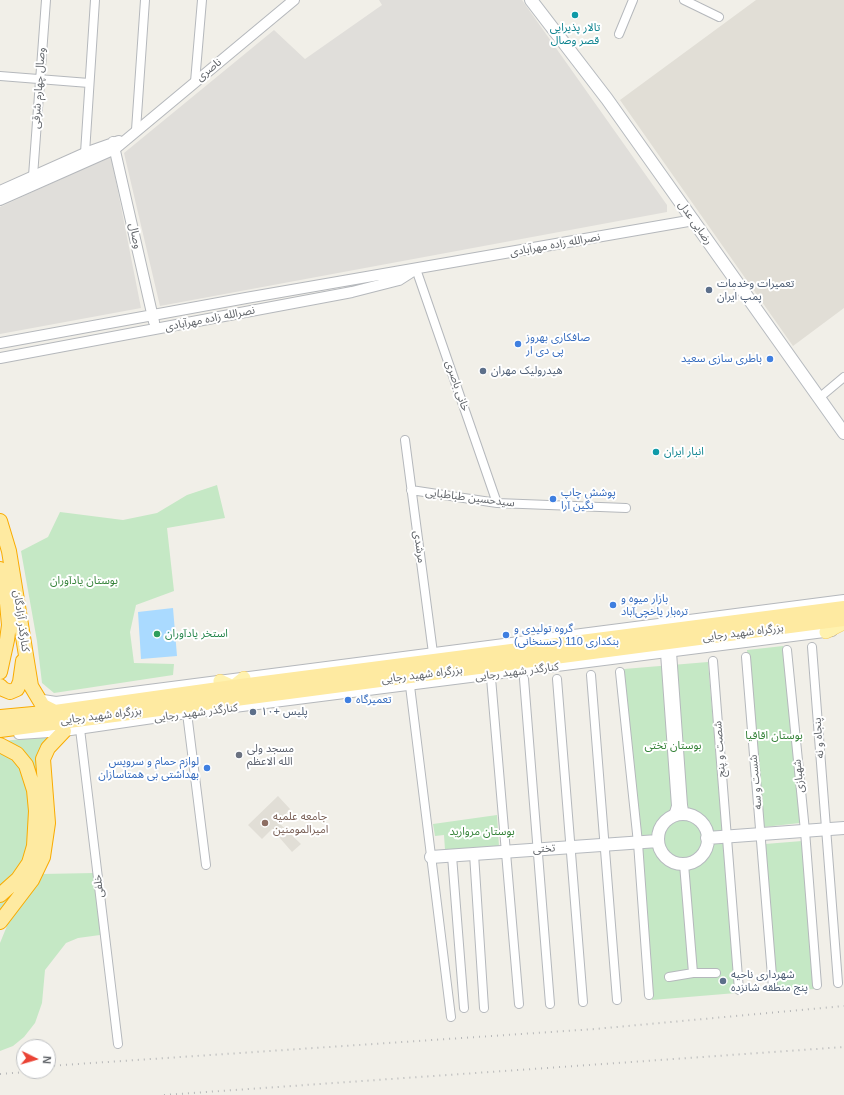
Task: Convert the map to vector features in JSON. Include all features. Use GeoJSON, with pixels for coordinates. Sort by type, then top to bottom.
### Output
{"type":"FeatureCollection","features":[{"type":"Feature","properties":{"kind":"highway","name":"کنارگذر آزادگان"},"geometry":{"type":"LineString","coordinates":[[0,521],[12,566],[19,602],[24,648],[31,686],[42,706],[56,712]]}},
{"type":"Feature","properties":{"kind":"highway"},"geometry":{"type":"LineString","coordinates":[[0,569],[6,592],[9,625],[0,672]]}},
{"type":"Feature","properties":{"kind":"highway","name":"بزرگراه شهید رجایی"},"geometry":{"type":"LineString","coordinates":[[0,717],[56,712],[239,682],[844,608]]}},
{"type":"Feature","properties":{"kind":"highway","name":"بزرگراه شهید رجایی"},"geometry":{"type":"LineString","coordinates":[[0,730],[187,710],[844,620]]}},
{"type":"Feature","properties":{"kind":"highway"},"geometry":{"type":"LineString","coordinates":[[0,686],[3,690],[10,692],[17,688],[20,682],[24,648]]}},
{"type":"Feature","properties":{"kind":"highway"},"geometry":{"type":"LineString","coordinates":[[0,922],[32,880],[43,856],[48,823],[43,759],[48,748],[64,731]]}},
{"type":"Feature","properties":{"kind":"highway"},"geometry":{"type":"LineString","coordinates":[[0,745],[17,754],[26,765],[32,784],[36,811],[34,846],[29,863],[18,879],[0,895]]}},
{"type":"Feature","properties":{"kind":"main road","name":"رضایی عدل"},"geometry":{"type":"LineString","coordinates":[[531,0],[607,99],[844,433]]}},
{"type":"Feature","properties":{"kind":"main road"},"geometry":{"type":"LineString","coordinates":[[540,0],[543,6],[544,15]]}},
{"type":"Feature","properties":{"kind":"main road"},"geometry":{"type":"LineString","coordinates":[[826,632],[844,623]]}},
{"type":"Feature","properties":{"kind":"main road"},"geometry":{"type":"LineString","coordinates":[[220,680],[239,682]]}},
{"type":"Feature","properties":{"kind":"main road"},"geometry":{"type":"LineString","coordinates":[[688,815],[702,823],[707,838],[703,853],[698,858],[684,864],[677,864],[664,856],[658,842],[661,826],[673,816],[688,815]]}},
{"type":"Feature","properties":{"kind":"main road"},"geometry":{"type":"LineString","coordinates":[[707,838],[844,828]]}},
{"type":"Feature","properties":{"kind":"main road","name":"تختی"},"geometry":{"type":"LineString","coordinates":[[431,857],[658,842]]}},
{"type":"Feature","properties":{"kind":"street","name":"وصال چهارم شرقی"},"geometry":{"type":"LineString","coordinates":[[33,176],[46,0]]}},
{"type":"Feature","properties":{"kind":"street"},"geometry":{"type":"LineString","coordinates":[[85,152],[95,0]]}},
{"type":"Feature","properties":{"kind":"street"},"geometry":{"type":"LineString","coordinates":[[136,130],[145,0]]}},
{"type":"Feature","properties":{"kind":"street"},"geometry":{"type":"LineString","coordinates":[[195,82],[202,0]]}},
{"type":"Feature","properties":{"kind":"street","name":"ناصری"},"geometry":{"type":"LineString","coordinates":[[0,200],[117,144],[294,0]]}},
{"type":"Feature","properties":{"kind":"street"},"geometry":{"type":"LineString","coordinates":[[619,34],[633,0]]}},
{"type":"Feature","properties":{"kind":"street"},"geometry":{"type":"LineString","coordinates":[[684,0],[719,17]]}},
{"type":"Feature","properties":{"kind":"street"},"geometry":{"type":"LineString","coordinates":[[0,76],[89,83]]}},
{"type":"Feature","properties":{"kind":"street","name":"ناصری"},"geometry":{"type":"LineString","coordinates":[[0,191],[85,152],[117,144]]}},
{"type":"Feature","properties":{"kind":"street","name":"وصال"},"geometry":{"type":"LineString","coordinates":[[117,144],[155,330]]}},
{"type":"Feature","properties":{"kind":"street","name":"نصرالله زاده مهرآبادی"},"geometry":{"type":"LineString","coordinates":[[0,343],[246,298],[694,220]]}},
{"type":"Feature","properties":{"kind":"street","name":"نصرالله زاده مهرآبادی"},"geometry":{"type":"LineString","coordinates":[[0,358],[352,292],[399,280],[416,269]]}},
{"type":"Feature","properties":{"kind":"street","name":"خانی باصری"},"geometry":{"type":"LineString","coordinates":[[416,269],[497,503]]}},
{"type":"Feature","properties":{"kind":"street"},"geometry":{"type":"LineString","coordinates":[[819,398],[844,377]]}},
{"type":"Feature","properties":{"kind":"street","name":"مرشدی"},"geometry":{"type":"LineString","coordinates":[[405,440],[433,653]]}},
{"type":"Feature","properties":{"kind":"street","name":"سیدحسین طباطبایی"},"geometry":{"type":"LineString","coordinates":[[411,490],[497,503],[626,508]]}},
{"type":"Feature","properties":{"kind":"street"},"geometry":{"type":"LineString","coordinates":[[239,682],[433,653],[844,600]]}},
{"type":"Feature","properties":{"kind":"street","name":"کنارگذر شهید رجایی"},"geometry":{"type":"LineString","coordinates":[[0,735],[64,731],[187,710],[410,686],[668,655],[844,630]]}},
{"type":"Feature","properties":{"kind":"street","name":"پنجاه و نه"},"geometry":{"type":"LineString","coordinates":[[812,647],[838,983]]}},
{"type":"Feature","properties":{"kind":"street","name":"شهبازی"},"geometry":{"type":"LineString","coordinates":[[787,650],[805,831],[818,985]]}},
{"type":"Feature","properties":{"kind":"street"},"geometry":{"type":"LineString","coordinates":[[668,655],[677,776],[682,805],[684,811],[688,815]]}},
{"type":"Feature","properties":{"kind":"street","name":"شست و سه"},"geometry":{"type":"LineString","coordinates":[[746,657],[773,988]]}},
{"type":"Feature","properties":{"kind":"street","name":"شصت و پنج"},"geometry":{"type":"LineString","coordinates":[[713,662],[739,990]]}},
{"type":"Feature","properties":{"kind":"street"},"geometry":{"type":"LineString","coordinates":[[620,672],[638,843],[649,995]]}},
{"type":"Feature","properties":{"kind":"street"},"geometry":{"type":"LineString","coordinates":[[591,675],[617,1000]]}},
{"type":"Feature","properties":{"kind":"street"},"geometry":{"type":"LineString","coordinates":[[491,678],[519,1004]]}},
{"type":"Feature","properties":{"kind":"street"},"geometry":{"type":"LineString","coordinates":[[524,679],[539,850],[550,1004]]}},
{"type":"Feature","properties":{"kind":"street"},"geometry":{"type":"LineString","coordinates":[[557,679],[572,848],[583,1002]]}},
{"type":"Feature","properties":{"kind":"street"},"geometry":{"type":"LineString","coordinates":[[36,696],[43,700],[56,702],[220,680]]}},
{"type":"Feature","properties":{"kind":"street"},"geometry":{"type":"LineString","coordinates":[[410,686],[451,1017]]}},
{"type":"Feature","properties":{"kind":"street"},"geometry":{"type":"LineString","coordinates":[[187,710],[206,865]]}},
{"type":"Feature","properties":{"kind":"street","name":"خلفی"},"geometry":{"type":"LineString","coordinates":[[80,729],[118,1044]]}},
{"type":"Feature","properties":{"kind":"street"},"geometry":{"type":"LineString","coordinates":[[673,816],[676,806],[677,776]]}},
{"type":"Feature","properties":{"kind":"street"},"geometry":{"type":"LineString","coordinates":[[474,854],[484,1008]]}},
{"type":"Feature","properties":{"kind":"street"},"geometry":{"type":"LineString","coordinates":[[452,856],[464,1008]]}},
{"type":"Feature","properties":{"kind":"street"},"geometry":{"type":"LineString","coordinates":[[684,864],[693,973]]}},
{"type":"Feature","properties":{"kind":"street"},"geometry":{"type":"LineString","coordinates":[[669,977],[693,973],[716,973]]}},
{"type":"Feature","properties":{"kind":"shaded area"},"geometry":{"type":"Polygon","coordinates":[[[379,0],[522,0],[667,205],[667,212],[160,306],[124,153],[274,30],[305,59],[382,5],[379,0]]]}},
{"type":"Feature","properties":{"kind":"shaded area"},"geometry":{"type":"Polygon","coordinates":[[[756,0],[844,0],[844,308],[793,346],[620,100],[756,0]]]}},
{"type":"Feature","properties":{"kind":"shaded area"},"geometry":{"type":"Polygon","coordinates":[[[111,156],[141,308],[0,334],[0,207],[111,156]]]}},
{"type":"Feature","properties":{"kind":"shaded area","name":"جامعه علمیه امیرالمومنین"},"geometry":{"type":"Polygon","coordinates":[[[278,796],[290,809],[278,822],[301,844],[292,852],[272,829],[262,839],[248,825],[278,796]]]}},
{"type":"Feature","properties":{"kind":"green space","name":"بوستان یادآوران"},"geometry":{"type":"Polygon","coordinates":[[[217,485],[225,518],[167,528],[174,591],[136,605],[130,632],[134,663],[174,664],[173,675],[54,693],[42,683],[37,641],[21,551],[48,537],[60,512],[123,520],[157,513],[187,495],[217,485]]]}},
{"type":"Feature","properties":{"kind":"green space","name":"بوستان اقاقیا"},"geometry":{"type":"Polygon","coordinates":[[[783,646],[800,823],[764,827],[747,650],[783,646]]]}},
{"type":"Feature","properties":{"kind":"green space","name":"بوستان تختی"},"geometry":{"type":"Polygon","coordinates":[[[708,662],[736,993],[652,1000],[624,669],[708,662]]]}},
{"type":"Feature","properties":{"kind":"green space"},"geometry":{"type":"Polygon","coordinates":[[[53,736],[34,868],[0,912],[0,900],[25,877],[37,784],[3,741],[53,736]]]}},
{"type":"Feature","properties":{"kind":"green space"},"geometry":{"type":"Polygon","coordinates":[[[0,749],[13,756],[26,778],[31,839],[23,865],[0,890],[0,749]]]}},
{"type":"Feature","properties":{"kind":"green space","name":"بوستان مروارید"},"geometry":{"type":"Polygon","coordinates":[[[497,815],[499,846],[445,850],[444,835],[435,836],[433,824],[497,815]]]}},
{"type":"Feature","properties":{"kind":"green space"},"geometry":{"type":"Polygon","coordinates":[[[802,841],[814,989],[777,992],[765,844],[802,841]]]}},
{"type":"Feature","properties":{"kind":"green space"},"geometry":{"type":"Polygon","coordinates":[[[95,873],[100,935],[78,938],[66,943],[45,970],[42,1003],[35,1023],[24,1037],[22,1039],[16,1039],[16,1044],[13,1046],[0,1051],[0,943],[9,921],[41,874],[95,873]]]}},
{"type":"Feature","properties":{"kind":"water","name":"استخر یادآوران"},"geometry":{"type":"Polygon","coordinates":[[[173,608],[177,656],[141,659],[138,612],[173,608]]]}},
{"type":"Feature","properties":{"kind":"railway"},"geometry":{"type":"LineString","coordinates":[[56,1065],[595,1029],[844,1006]]}},
{"type":"Feature","properties":{"kind":"railway"},"geometry":{"type":"LineString","coordinates":[[164,1095],[844,1047]]}},
{"type":"Feature","properties":{"kind":"railway"},"geometry":{"type":"LineString","coordinates":[[0,1074],[16,1073]]}},
{"type":"Feature","properties":{"kind":"place","name":"تالار پذیرایی قصر وصال"},"geometry":{"type":"Point","coordinates":[575,15]}},
{"type":"Feature","properties":{"kind":"place","name":"تعمیرات وخدمات پمپ ایران"},"geometry":{"type":"Point","coordinates":[709,290]}},
{"type":"Feature","properties":{"kind":"place","name":"صافکاری بهروز پی دی ار"},"geometry":{"type":"Point","coordinates":[518,344]}},
{"type":"Feature","properties":{"kind":"place","name":"باطری سازی سعید"},"geometry":{"type":"Point","coordinates":[770,359]}},
{"type":"Feature","properties":{"kind":"place","name":"هیدرولیک مهران"},"geometry":{"type":"Point","coordinates":[483,371]}},
{"type":"Feature","properties":{"kind":"place","name":"انبار ایران"},"geometry":{"type":"Point","coordinates":[656,452]}},
{"type":"Feature","properties":{"kind":"place","name":"پوشش چاپ نگین آرا"},"geometry":{"type":"Point","coordinates":[553,499]}},
{"type":"Feature","properties":{"kind":"place","name":"بازار میوه و تره‌بار یاخچی‌آباد"},"geometry":{"type":"Point","coordinates":[613,605]}},
{"type":"Feature","properties":{"kind":"place","name":"استخر یادآوران"},"geometry":{"type":"Point","coordinates":[157,634]}},
{"type":"Feature","properties":{"kind":"place","name":"گروه تولیدی و بنکداری 110 (حسنخانی)"},"geometry":{"type":"Point","coordinates":[506,635]}},
{"type":"Feature","properties":{"kind":"place","name":"تعمیرگاه"},"geometry":{"type":"Point","coordinates":[348,700]}},
{"type":"Feature","properties":{"kind":"place","name":"پلیس +۱۰"},"geometry":{"type":"Point","coordinates":[253,712]}},
{"type":"Feature","properties":{"kind":"place","name":"مسجد ولی الله الاعظم"},"geometry":{"type":"Point","coordinates":[239,755]}},
{"type":"Feature","properties":{"kind":"place","name":"لوازم حمام و سرویس بهداشتی بی همتاسازان"},"geometry":{"type":"Point","coordinates":[207,768]}},
{"type":"Feature","properties":{"kind":"place","name":"جامعه علمیه امیرالمومنین"},"geometry":{"type":"Point","coordinates":[265,823]}},
{"type":"Feature","properties":{"kind":"place","name":"شهرداری ناحیه پنج منطقه شانزده"},"geometry":{"type":"Point","coordinates":[723,981]}}]}
